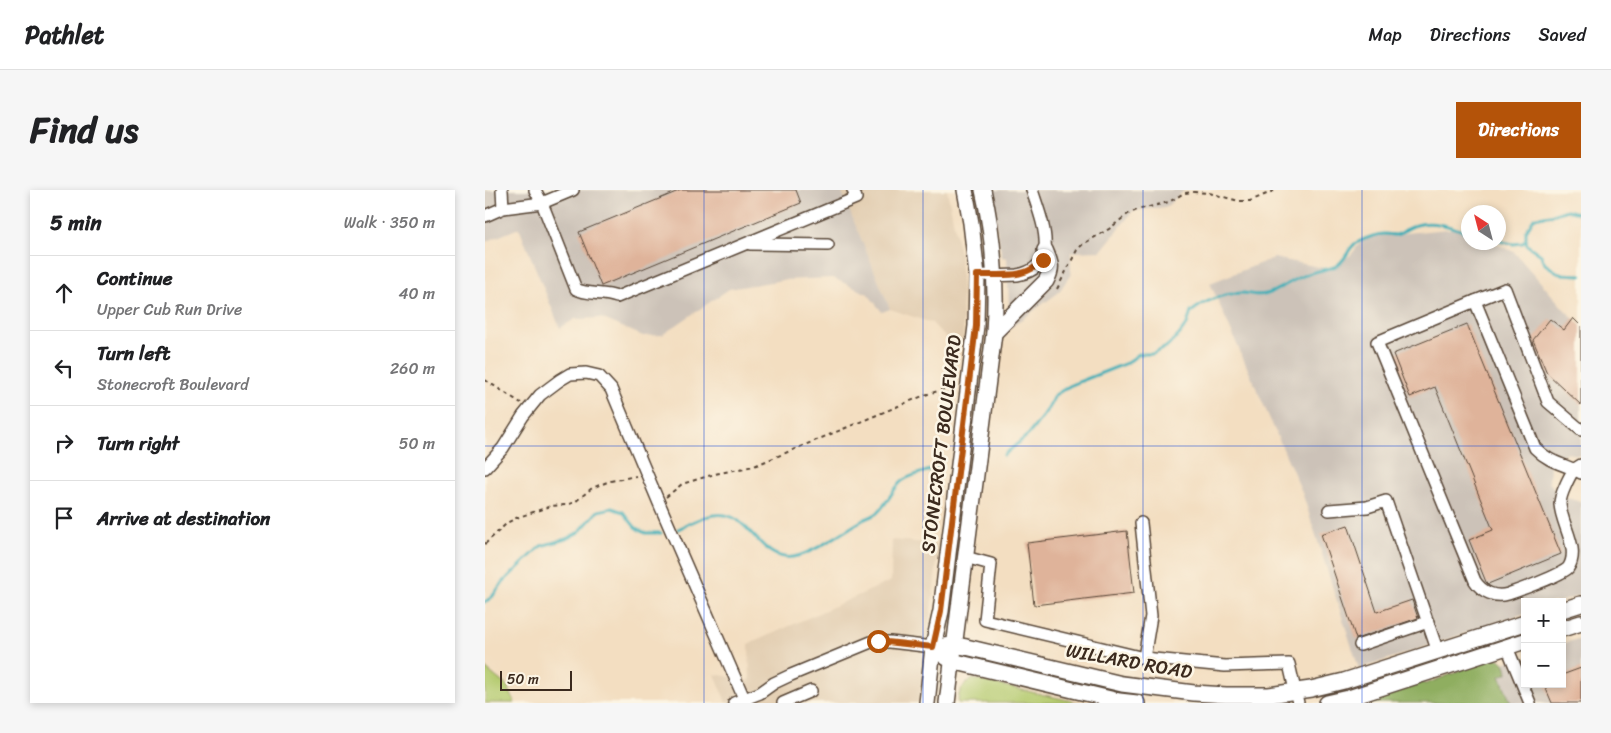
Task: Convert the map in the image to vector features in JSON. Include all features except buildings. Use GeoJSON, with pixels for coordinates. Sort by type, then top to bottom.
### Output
{"type":"FeatureCollection","features":[{"type":"Feature","properties":{"kind":"main road","name":"STONECROFT BOULEVARD"},"geometry":{"type":"LineString","coordinates":[[927,703],[933,647],[941,611],[976,326],[977,275],[965,190]]}},
{"type":"Feature","properties":{"kind":"main road","name":"STONECROFT BOULEVARD"},"geometry":{"type":"LineString","coordinates":[[947,703],[995,332],[995,274],[990,222],[983,190]]}},
{"type":"Feature","properties":{"kind":"main road"},"geometry":{"type":"LineString","coordinates":[[995,332],[1046,281],[1051,273],[1051,264],[1045,250]]}},
{"type":"Feature","properties":{"kind":"main road"},"geometry":{"type":"LineString","coordinates":[[1566,609],[1581,604]]}},
{"type":"Feature","properties":{"kind":"main road"},"geometry":{"type":"LineString","coordinates":[[1566,628],[1581,623]]}},
{"type":"Feature","properties":{"kind":"main road","name":"WILLARD ROAD"},"geometry":{"type":"LineString","coordinates":[[933,647],[954,645],[1122,684],[1194,693],[1226,695],[1269,694],[1297,697],[1311,689],[1344,681],[1521,624]]}},
{"type":"Feature","properties":{"kind":"main road"},"geometry":{"type":"LineString","coordinates":[[1327,703],[1349,698],[1521,642]]}},
{"type":"Feature","properties":{"kind":"main road","name":"WILLARD ROAD"},"geometry":{"type":"LineString","coordinates":[[933,647],[952,661],[1101,700],[1137,703]]}},
{"type":"Feature","properties":{"kind":"street"},"geometry":{"type":"LineString","coordinates":[[503,190],[503,208]]}},
{"type":"Feature","properties":{"kind":"street"},"geometry":{"type":"LineString","coordinates":[[535,190],[542,203],[575,288],[580,292],[607,294],[617,297],[856,198],[853,190]]}},
{"type":"Feature","properties":{"kind":"street"},"geometry":{"type":"LineString","coordinates":[[485,216],[503,208],[542,203],[573,190]]}},
{"type":"Feature","properties":{"kind":"street"},"geometry":{"type":"LineString","coordinates":[[977,275],[1016,275],[1035,268],[1043,260],[1046,240],[1032,190]]}},
{"type":"Feature","properties":{"kind":"street"},"geometry":{"type":"LineString","coordinates":[[745,244],[828,245]]}},
{"type":"Feature","properties":{"kind":"street"},"geometry":{"type":"LineString","coordinates":[[1475,301],[1535,448],[1543,457],[1557,464],[1578,469],[1560,498],[1560,504],[1575,545],[1575,557],[1571,566],[1562,573],[1505,595],[1493,594],[1481,588],[1475,581],[1377,342],[1475,301],[1505,289],[1548,402],[1581,430]]}},
{"type":"Feature","properties":{"kind":"street"},"geometry":{"type":"LineString","coordinates":[[485,468],[503,448],[523,416],[540,395],[570,374],[586,373],[599,376],[611,389],[742,702],[760,694],[774,683],[791,675],[871,642],[890,642],[933,647]]}},
{"type":"Feature","properties":{"kind":"street"},"geometry":{"type":"LineString","coordinates":[[1329,510],[1367,507],[1386,501],[1438,652]]}},
{"type":"Feature","properties":{"kind":"street"},"geometry":{"type":"LineString","coordinates":[[1141,523],[1151,616],[1144,658]]}},
{"type":"Feature","properties":{"kind":"street"},"geometry":{"type":"LineString","coordinates":[[965,558],[991,564],[985,620],[1144,658],[1225,666],[1289,664],[1297,697]]}},
{"type":"Feature","properties":{"kind":"street"},"geometry":{"type":"LineString","coordinates":[[1360,645],[1428,622]]}},
{"type":"Feature","properties":{"kind":"street"},"geometry":{"type":"LineString","coordinates":[[1507,647],[1530,703]]}},
{"type":"Feature","properties":{"kind":"street"},"geometry":{"type":"LineString","coordinates":[[783,703],[811,691]]}},
{"type":"Feature","properties":{"kind":"path"},"geometry":{"type":"LineString","coordinates":[[1056,290],[1077,250],[1083,244],[1109,229],[1127,214],[1169,202],[1183,193],[1209,193],[1239,201],[1249,201],[1276,190]]}},
{"type":"Feature","properties":{"kind":"path"},"geometry":{"type":"LineString","coordinates":[[485,380],[521,403]]}},
{"type":"Feature","properties":{"kind":"path"},"geometry":{"type":"LineString","coordinates":[[659,503],[682,484],[715,474],[754,466],[925,395],[962,384]]}},
{"type":"Feature","properties":{"kind":"path"},"geometry":{"type":"LineString","coordinates":[[485,544],[507,523],[516,518],[551,506],[575,502],[592,488],[610,481],[648,474]]}},
{"type":"Feature","properties":{"kind":"shaded area"},"geometry":{"type":"Polygon","coordinates":[[[485,190],[841,190],[890,309],[882,312],[868,294],[833,278],[783,280],[729,289],[662,335],[643,336],[601,318],[575,319],[560,328],[519,228],[485,242],[485,190]]]}},
{"type":"Feature","properties":{"kind":"shaded area"},"geometry":{"type":"Polygon","coordinates":[[[841,190],[947,190],[960,254],[964,343],[949,341],[932,323],[890,309],[841,190]]]}},
{"type":"Feature","properties":{"kind":"shaded area"},"geometry":{"type":"Polygon","coordinates":[[[989,190],[1185,190],[1166,207],[1133,211],[1101,251],[1071,252],[1071,274],[1058,293],[1010,328],[1007,258],[1002,257],[989,190]]]}},
{"type":"Feature","properties":{"kind":"shaded area"},"geometry":{"type":"Polygon","coordinates":[[[1459,228],[1461,229],[1461,250],[1506,249],[1514,252],[1581,326],[1581,455],[1565,453],[1550,464],[1549,482],[1560,496],[1581,502],[1581,595],[1566,600],[1566,598],[1521,598],[1521,614],[1359,669],[1302,492],[1210,283],[1274,258],[1329,269],[1351,255],[1365,237],[1459,228]]]}},
{"type":"Feature","properties":{"kind":"shaded area"},"geometry":{"type":"Polygon","coordinates":[[[892,540],[939,544],[920,703],[726,703],[715,674],[750,681],[749,644],[891,581],[892,540]]]}},
{"type":"Feature","properties":{"kind":"shaded area"},"geometry":{"type":"Polygon","coordinates":[[[1581,638],[1581,703],[1501,703],[1487,668],[1521,657],[1521,688],[1566,688],[1566,643],[1581,638]]]}},
{"type":"Feature","properties":{"kind":"green space"},"geometry":{"type":"Polygon","coordinates":[[[1495,657],[1502,661],[1506,667],[1507,673],[1500,676],[1511,703],[1351,703],[1419,681],[1425,684],[1457,672],[1466,665],[1495,657]]]}},
{"type":"Feature","properties":{"kind":"green space"},"geometry":{"type":"Polygon","coordinates":[[[485,668],[508,687],[515,703],[485,703],[485,668]]]}},
{"type":"Feature","properties":{"kind":"green space"},"geometry":{"type":"Polygon","coordinates":[[[973,679],[1081,703],[958,703],[962,689],[973,679]]]}},
{"type":"Feature","properties":{"kind":"waterway"},"geometry":{"type":"LineString","coordinates":[[1506,242],[1523,243],[1526,239],[1526,231],[1534,218],[1567,210],[1578,213],[1581,211]]}},
{"type":"Feature","properties":{"kind":"waterway"},"geometry":{"type":"LineString","coordinates":[[1004,455],[1029,434],[1048,409],[1055,395],[1071,385],[1127,363],[1139,354],[1153,354],[1166,347],[1179,335],[1187,324],[1191,312],[1208,301],[1233,294],[1261,295],[1270,293],[1306,275],[1336,266],[1356,243],[1366,238],[1385,234],[1396,235],[1416,225],[1431,223],[1461,230]]}},
{"type":"Feature","properties":{"kind":"waterway"},"geometry":{"type":"LineString","coordinates":[[1526,239],[1527,245],[1541,255],[1545,264],[1560,274],[1581,275]]}},
{"type":"Feature","properties":{"kind":"waterway"},"geometry":{"type":"LineString","coordinates":[[678,529],[713,515],[725,515],[743,524],[773,553],[782,557],[793,557],[810,552],[876,514],[905,479],[942,467]]}},
{"type":"Feature","properties":{"kind":"waterway"},"geometry":{"type":"LineString","coordinates":[[485,602],[541,546],[566,539],[579,532],[598,511],[612,508],[623,512],[635,527],[641,531],[661,533]]}},
{"type":"Feature","properties":{"kind":"route"},"geometry":{"type":"LineString","coordinates":[[878,641],[933,647],[941,611],[976,326],[977,275],[1016,275],[1035,268],[1043,260]]}}]}
